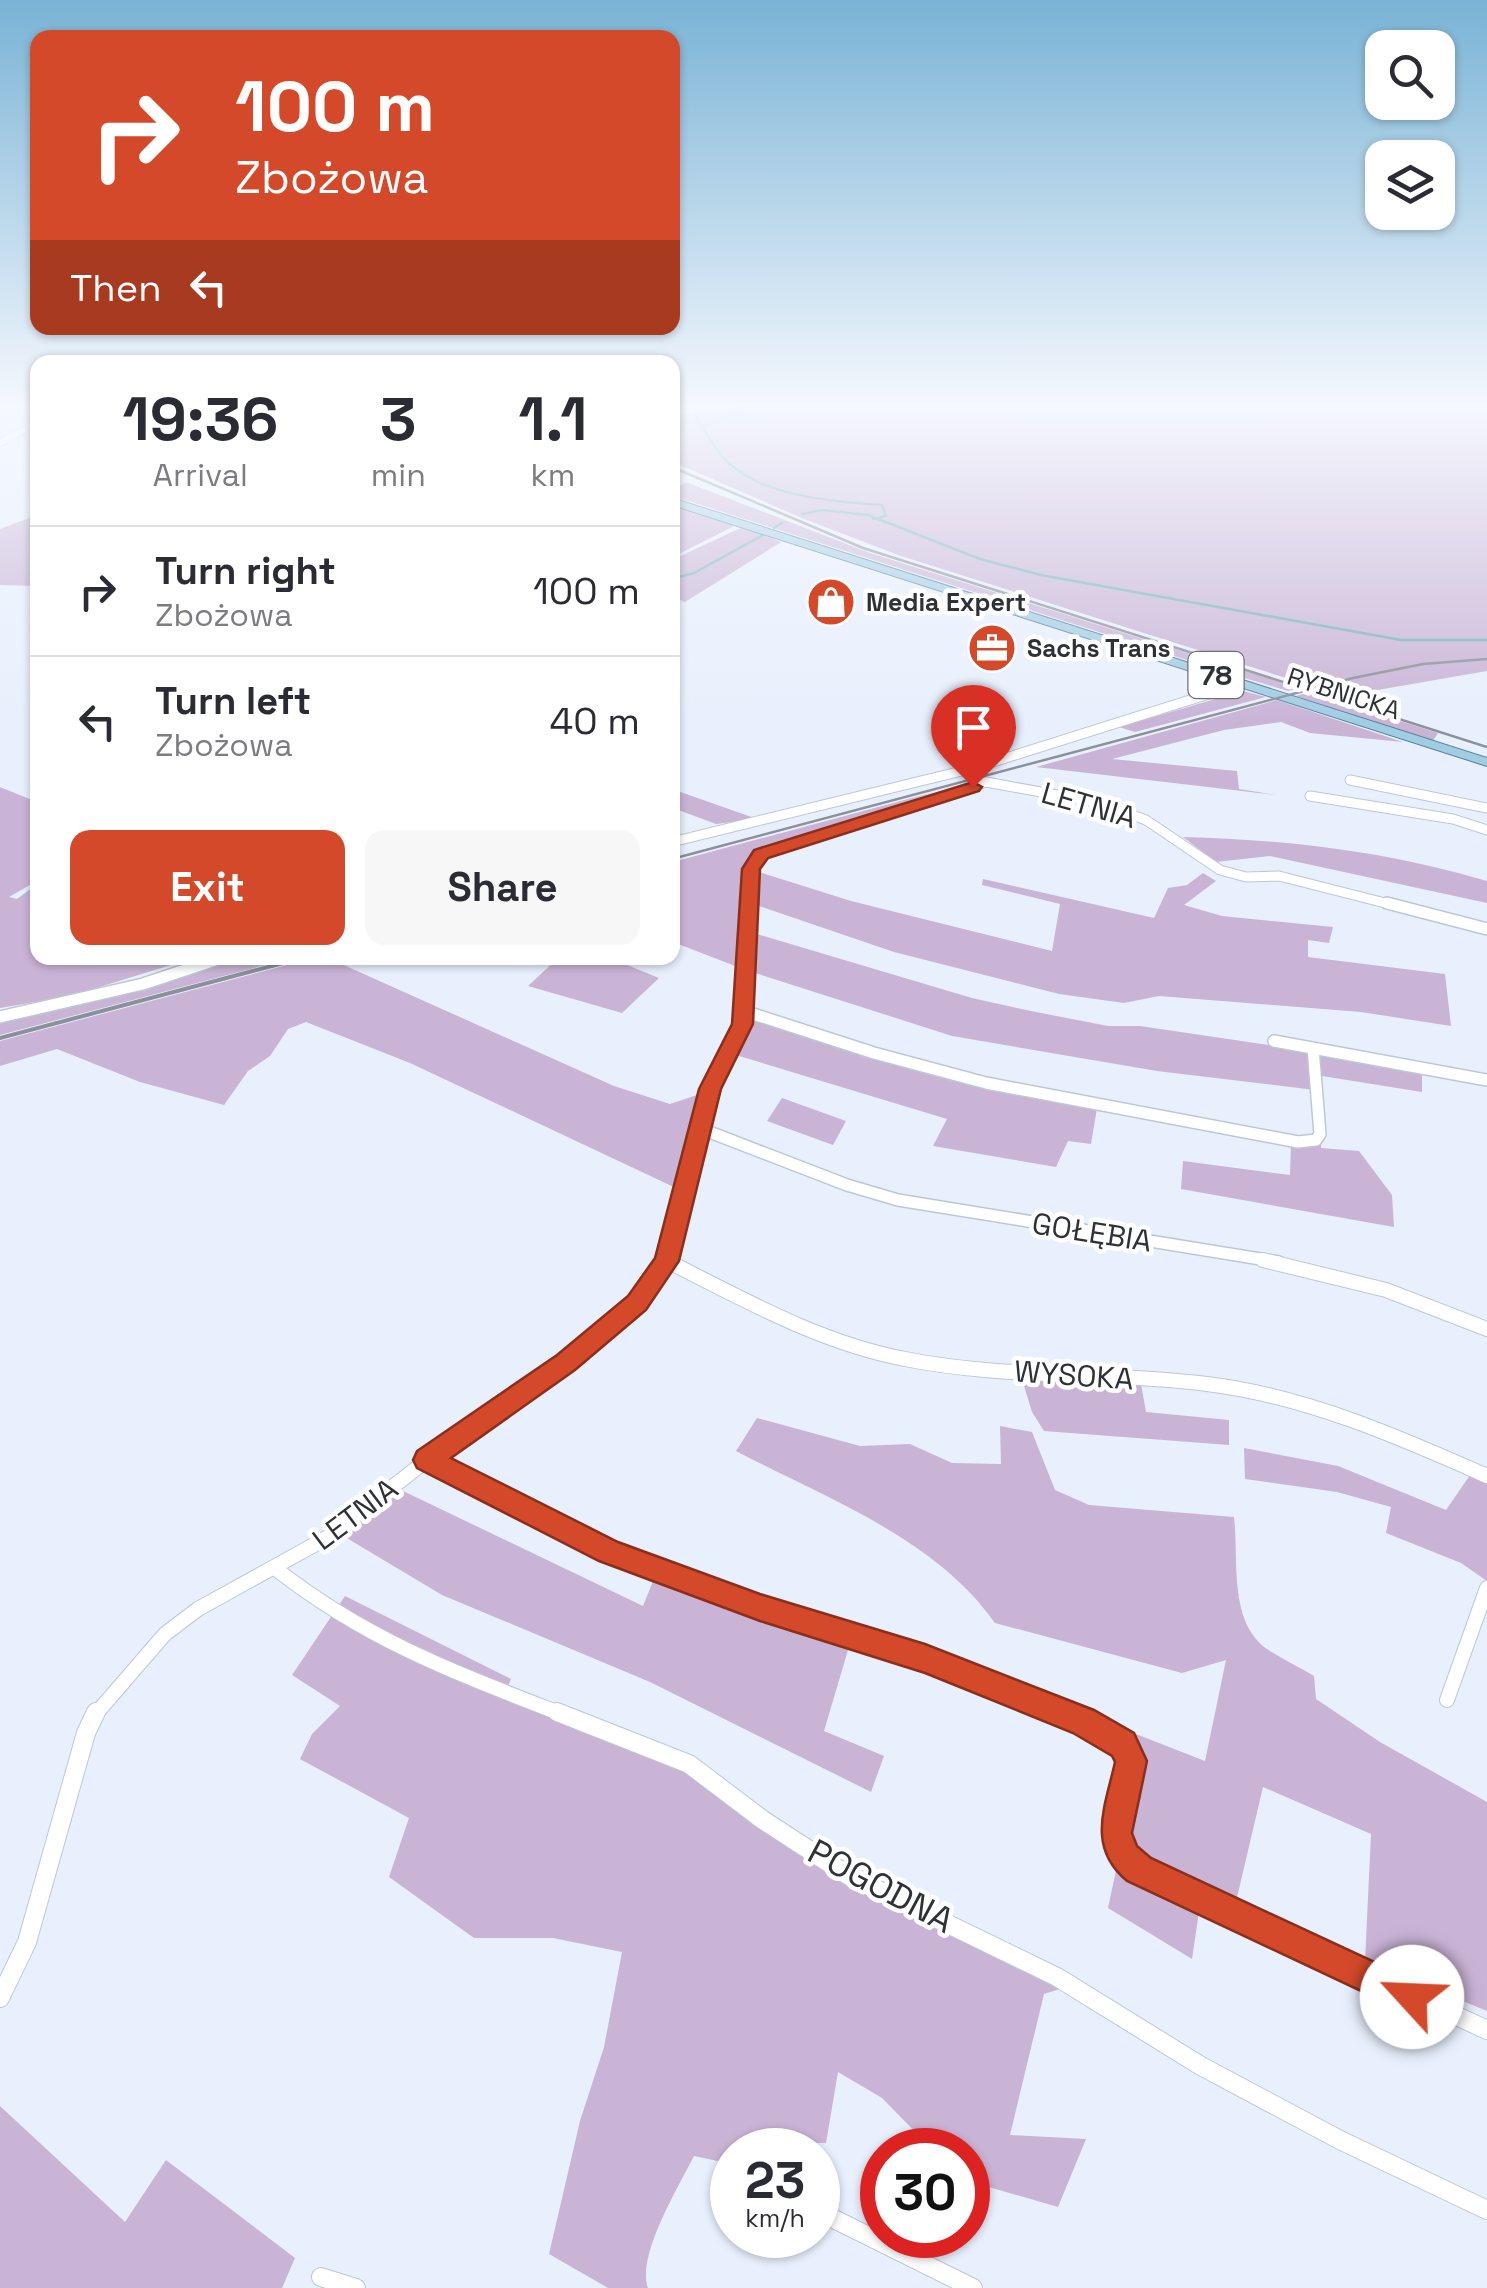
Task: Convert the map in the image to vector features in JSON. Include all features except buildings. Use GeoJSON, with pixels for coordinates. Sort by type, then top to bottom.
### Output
{"type":"FeatureCollection","features":[{"type":"Feature","properties":{"kind":"main road","name":"RYBNICKA"},"geometry":{"type":"LineString","coordinates":[[699,510],[1487,762]]}},
{"type":"Feature","properties":{"kind":"street","name":"LETNIA"},"geometry":{"type":"LineString","coordinates":[[680,840],[974,768],[1228,688],[1236,682]]}},
{"type":"Feature","properties":{"kind":"street"},"geometry":{"type":"LineString","coordinates":[[974,768],[986,782]]}},
{"type":"Feature","properties":{"kind":"street"},"geometry":{"type":"LineString","coordinates":[[1350,780],[1487,808]]}},
{"type":"Feature","properties":{"kind":"street","name":"LETNIA"},"geometry":{"type":"LineString","coordinates":[[0,1998],[27,1942],[86,1733],[98,1708],[165,1634],[198,1609],[276,1570],[330,1536],[427,1460],[580,1350],[637,1303],[667,1261],[710,1089],[743,1024],[751,869],[761,854],[986,782],[1096,802],[1122,811],[1168,832],[1220,870],[1246,877],[1279,876],[1487,930]]}},
{"type":"Feature","properties":{"kind":"street"},"geometry":{"type":"LineString","coordinates":[[1310,796],[1454,819],[1487,830]]}},
{"type":"Feature","properties":{"kind":"street"},"geometry":{"type":"LineString","coordinates":[[0,1017],[143,984],[199,965]]}},
{"type":"Feature","properties":{"kind":"street"},"geometry":{"type":"LineString","coordinates":[[744,1011],[874,1053],[986,1083],[1298,1142],[1316,1140],[1320,1134],[1313,1048]]}},
{"type":"Feature","properties":{"kind":"street"},"geometry":{"type":"LineString","coordinates":[[1274,1041],[1487,1080]]}},
{"type":"Feature","properties":{"kind":"street","name":"GOŁĘBIA"},"geometry":{"type":"LineString","coordinates":[[700,1128],[847,1185],[898,1200],[1288,1264],[1386,1290],[1487,1329]]}},
{"type":"Feature","properties":{"kind":"street","name":"WYSOKA"},"geometry":{"type":"LineString","coordinates":[[667,1261],[798,1326],[850,1345],[906,1359],[1014,1371],[1210,1384],[1300,1405],[1370,1428],[1487,1476]]}},
{"type":"Feature","properties":{"kind":"street"},"geometry":{"type":"LineString","coordinates":[[427,1460],[609,1552],[760,1608],[925,1658],[1083,1722],[1123,1744],[1131,1761],[1116,1833],[1124,1857],[1139,1870],[1487,2030]]}},
{"type":"Feature","properties":{"kind":"street","name":"POGODNA"},"geometry":{"type":"LineString","coordinates":[[276,1570],[322,1605],[412,1656],[689,1764],[763,1820],[849,1876],[1057,1977],[1201,2066],[1340,2140],[1487,2210]]}},
{"type":"Feature","properties":{"kind":"street"},"geometry":{"type":"LineString","coordinates":[[1446,1700],[1487,1588]]}},
{"type":"Feature","properties":{"kind":"street"},"geometry":{"type":"LineString","coordinates":[[840,2222],[973,2288]]}},
{"type":"Feature","properties":{"kind":"street"},"geometry":{"type":"LineString","coordinates":[[321,2277],[356,2288]]}},
{"type":"Feature","properties":{"kind":"shaded area"},"geometry":{"type":"Polygon","coordinates":[[[680,510],[694,510],[738,524],[680,553],[680,510]]]}},
{"type":"Feature","properties":{"kind":"shaded area"},"geometry":{"type":"Polygon","coordinates":[[[716,510],[758,510],[870,553],[1299,688],[1288,691],[716,510]]]}},
{"type":"Feature","properties":{"kind":"shaded area"},"geometry":{"type":"Polygon","coordinates":[[[783,510],[1487,510],[1487,671],[1343,696],[901,556],[783,510]]]}},
{"type":"Feature","properties":{"kind":"shaded area"},"geometry":{"type":"Polygon","coordinates":[[[30,518],[30,586],[0,585],[0,529],[30,518]]]}},
{"type":"Feature","properties":{"kind":"shaded area"},"geometry":{"type":"Polygon","coordinates":[[[745,526],[781,542],[685,602],[680,600],[680,556],[745,526]]]}},
{"type":"Feature","properties":{"kind":"shaded area"},"geometry":{"type":"Polygon","coordinates":[[[1243,691],[1266,697],[1135,732],[1119,727],[1243,691]]]}},
{"type":"Feature","properties":{"kind":"shaded area"},"geometry":{"type":"Polygon","coordinates":[[[1309,692],[1438,733],[1433,741],[1296,696],[1309,692]]]}},
{"type":"Feature","properties":{"kind":"shaded area"},"geometry":{"type":"Polygon","coordinates":[[[1277,700],[1403,742],[1310,733],[1281,722],[1224,730],[1112,759],[1237,771],[1239,789],[1277,795],[1036,767],[1277,700]]]}},
{"type":"Feature","properties":{"kind":"shaded area"},"geometry":{"type":"Polygon","coordinates":[[[0,787],[30,799],[30,885],[9,897],[17,899],[30,889],[30,965],[171,965],[70,996],[0,1008],[0,787]]]}},
{"type":"Feature","properties":{"kind":"shaded area"},"geometry":{"type":"Polygon","coordinates":[[[680,792],[757,819],[716,824],[680,811],[680,792]]]}},
{"type":"Feature","properties":{"kind":"shaded area"},"geometry":{"type":"Polygon","coordinates":[[[934,792],[761,851],[749,862],[735,966],[680,945],[680,860],[934,792]]]}},
{"type":"Feature","properties":{"kind":"shaded area"},"geometry":{"type":"Polygon","coordinates":[[[1183,837],[1299,844],[1411,862],[1487,881],[1487,903],[1270,856],[1216,862],[1183,837]]]}},
{"type":"Feature","properties":{"kind":"shaded area"},"geometry":{"type":"Polygon","coordinates":[[[759,872],[851,901],[1052,951],[1060,904],[982,885],[983,879],[1154,918],[1168,888],[1187,885],[1203,873],[1216,881],[1184,905],[1222,916],[1333,927],[1329,943],[1308,940],[1308,957],[1445,974],[1451,1026],[1361,1012],[1159,996],[1124,1003],[1059,994],[894,952],[759,906],[753,903],[759,872]]]}},
{"type":"Feature","properties":{"kind":"shaded area"},"geometry":{"type":"Polygon","coordinates":[[[750,932],[972,998],[1031,1011],[1108,1026],[1140,1026],[1309,1051],[1315,1090],[1157,1071],[952,1036],[752,972],[750,932]]]}},
{"type":"Feature","properties":{"kind":"shaded area"},"geometry":{"type":"Polygon","coordinates":[[[218,965],[265,965],[0,1035],[0,1023],[138,990],[218,965]]]}},
{"type":"Feature","properties":{"kind":"shaded area"},"geometry":{"type":"Polygon","coordinates":[[[288,965],[344,965],[614,1086],[670,1104],[700,1094],[678,1189],[410,1063],[306,1022],[288,1029],[270,1056],[248,1071],[224,1105],[140,1082],[57,1049],[0,1066],[0,1041],[288,965]]]}},
{"type":"Feature","properties":{"kind":"shaded area"},"geometry":{"type":"Polygon","coordinates":[[[550,965],[627,965],[659,978],[622,1013],[528,986],[550,965]]]}},
{"type":"Feature","properties":{"kind":"shaded area"},"geometry":{"type":"Polygon","coordinates":[[[750,1017],[1097,1108],[1091,1144],[1068,1141],[1056,1167],[933,1146],[947,1119],[736,1055],[750,1017]]]}},
{"type":"Feature","properties":{"kind":"shaded area"},"geometry":{"type":"Polygon","coordinates":[[[1325,1054],[1422,1069],[1422,1092],[1322,1076],[1318,1057],[1325,1054]]]}},
{"type":"Feature","properties":{"kind":"shaded area"},"geometry":{"type":"Polygon","coordinates":[[[782,1098],[846,1121],[833,1145],[767,1121],[782,1098]]]}},
{"type":"Feature","properties":{"kind":"shaded area"},"geometry":{"type":"Polygon","coordinates":[[[1321,1141],[1321,1148],[1359,1151],[1392,1195],[1394,1227],[1181,1189],[1183,1161],[1290,1175],[1291,1143],[1321,1141]]]}},
{"type":"Feature","properties":{"kind":"shaded area"},"geometry":{"type":"Polygon","coordinates":[[[1021,1376],[1141,1384],[1146,1412],[1229,1420],[1229,1445],[1044,1431],[1032,1412],[1021,1376]]]}},
{"type":"Feature","properties":{"kind":"shaded area"},"geometry":{"type":"Polygon","coordinates":[[[757,1418],[860,1446],[910,1444],[952,1463],[1001,1464],[1000,1426],[1032,1432],[1055,1490],[1089,1505],[1234,1517],[1241,1606],[1255,1637],[1267,1649],[1314,1676],[1316,1699],[1380,1742],[1487,1802],[1487,2011],[1365,1961],[1371,1834],[1263,1787],[1235,1906],[1148,1866],[1131,1852],[1126,1832],[1134,1755],[1123,1729],[1205,1761],[1226,1660],[1182,1673],[995,1623],[970,1593],[910,1543],[736,1451],[757,1418]]]}},
{"type":"Feature","properties":{"kind":"shaded area"},"geometry":{"type":"Polygon","coordinates":[[[1244,1448],[1338,1466],[1446,1510],[1477,1465],[1487,1469],[1487,1581],[1461,1563],[1386,1533],[1391,1507],[1337,1492],[1245,1479],[1244,1448]]]}},
{"type":"Feature","properties":{"kind":"shaded area"},"geometry":{"type":"Polygon","coordinates":[[[401,1490],[643,1606],[655,1576],[851,1640],[824,1731],[884,1756],[871,1792],[650,1682],[442,1595],[340,1534],[401,1490]]]}},
{"type":"Feature","properties":{"kind":"shaded area"},"geometry":{"type":"Polygon","coordinates":[[[345,1596],[511,1679],[505,1694],[682,1765],[828,1872],[1060,1989],[1044,1994],[1010,2135],[1086,2139],[1058,2207],[990,2187],[990,2128],[911,2128],[882,2098],[838,2072],[829,2128],[710,2128],[710,2159],[694,2156],[653,2240],[646,2274],[648,2288],[608,2288],[549,2254],[580,2121],[604,2047],[622,1952],[553,1938],[474,1938],[389,1877],[409,1818],[300,1759],[312,1734],[340,1706],[292,1675],[345,1596]]]}},
{"type":"Feature","properties":{"kind":"shaded area"},"geometry":{"type":"Polygon","coordinates":[[[1118,1861],[1200,1905],[1192,1959],[1108,1908],[1118,1861]]]}},
{"type":"Feature","properties":{"kind":"shaded area"},"geometry":{"type":"Polygon","coordinates":[[[0,2106],[125,2222],[166,2160],[295,2258],[282,2288],[0,2288],[0,2106]]]}},
{"type":"Feature","properties":{"kind":"waterway"},"geometry":{"type":"LineString","coordinates":[[802,514],[822,510],[876,518]]}},
{"type":"Feature","properties":{"kind":"waterway"},"geometry":{"type":"LineString","coordinates":[[876,518],[886,516],[884,510]]}},
{"type":"Feature","properties":{"kind":"waterway"},"geometry":{"type":"LineString","coordinates":[[876,518],[980,559],[1041,575],[1401,640],[1487,640]]}},
{"type":"Feature","properties":{"kind":"waterway"},"geometry":{"type":"LineString","coordinates":[[774,528],[782,523]]}},
{"type":"Feature","properties":{"kind":"waterway"},"geometry":{"type":"LineString","coordinates":[[680,577],[763,535]]}},
{"type":"Feature","properties":{"kind":"railway"},"geometry":{"type":"LineString","coordinates":[[773,510],[863,548],[1308,690]]}},
{"type":"Feature","properties":{"kind":"railway"},"geometry":{"type":"LineString","coordinates":[[1308,690],[1423,664],[1487,659]]}},
{"type":"Feature","properties":{"kind":"railway"},"geometry":{"type":"LineString","coordinates":[[680,857],[1308,690]]}},
{"type":"Feature","properties":{"kind":"railway"},"geometry":{"type":"LineString","coordinates":[[1308,690],[1487,747]]}},
{"type":"Feature","properties":{"kind":"railway"},"geometry":{"type":"LineString","coordinates":[[0,1038],[276,965]]}},
{"type":"Feature","properties":{"kind":"place","name":"Media Expert"},"geometry":{"type":"Point","coordinates":[831,602]}},
{"type":"Feature","properties":{"kind":"place","name":"Sachs Trans"},"geometry":{"type":"Point","coordinates":[992,648]}},
{"type":"Feature","properties":{"kind":"route"},"geometry":{"type":"LineString","coordinates":[[973,787],[761,854],[751,869],[743,1024],[710,1089],[667,1261],[637,1303],[566,1362],[427,1460],[609,1552],[760,1608],[925,1658],[1083,1722],[1123,1744],[1131,1761],[1116,1833],[1124,1857],[1139,1870],[1412,1997]]}}]}
